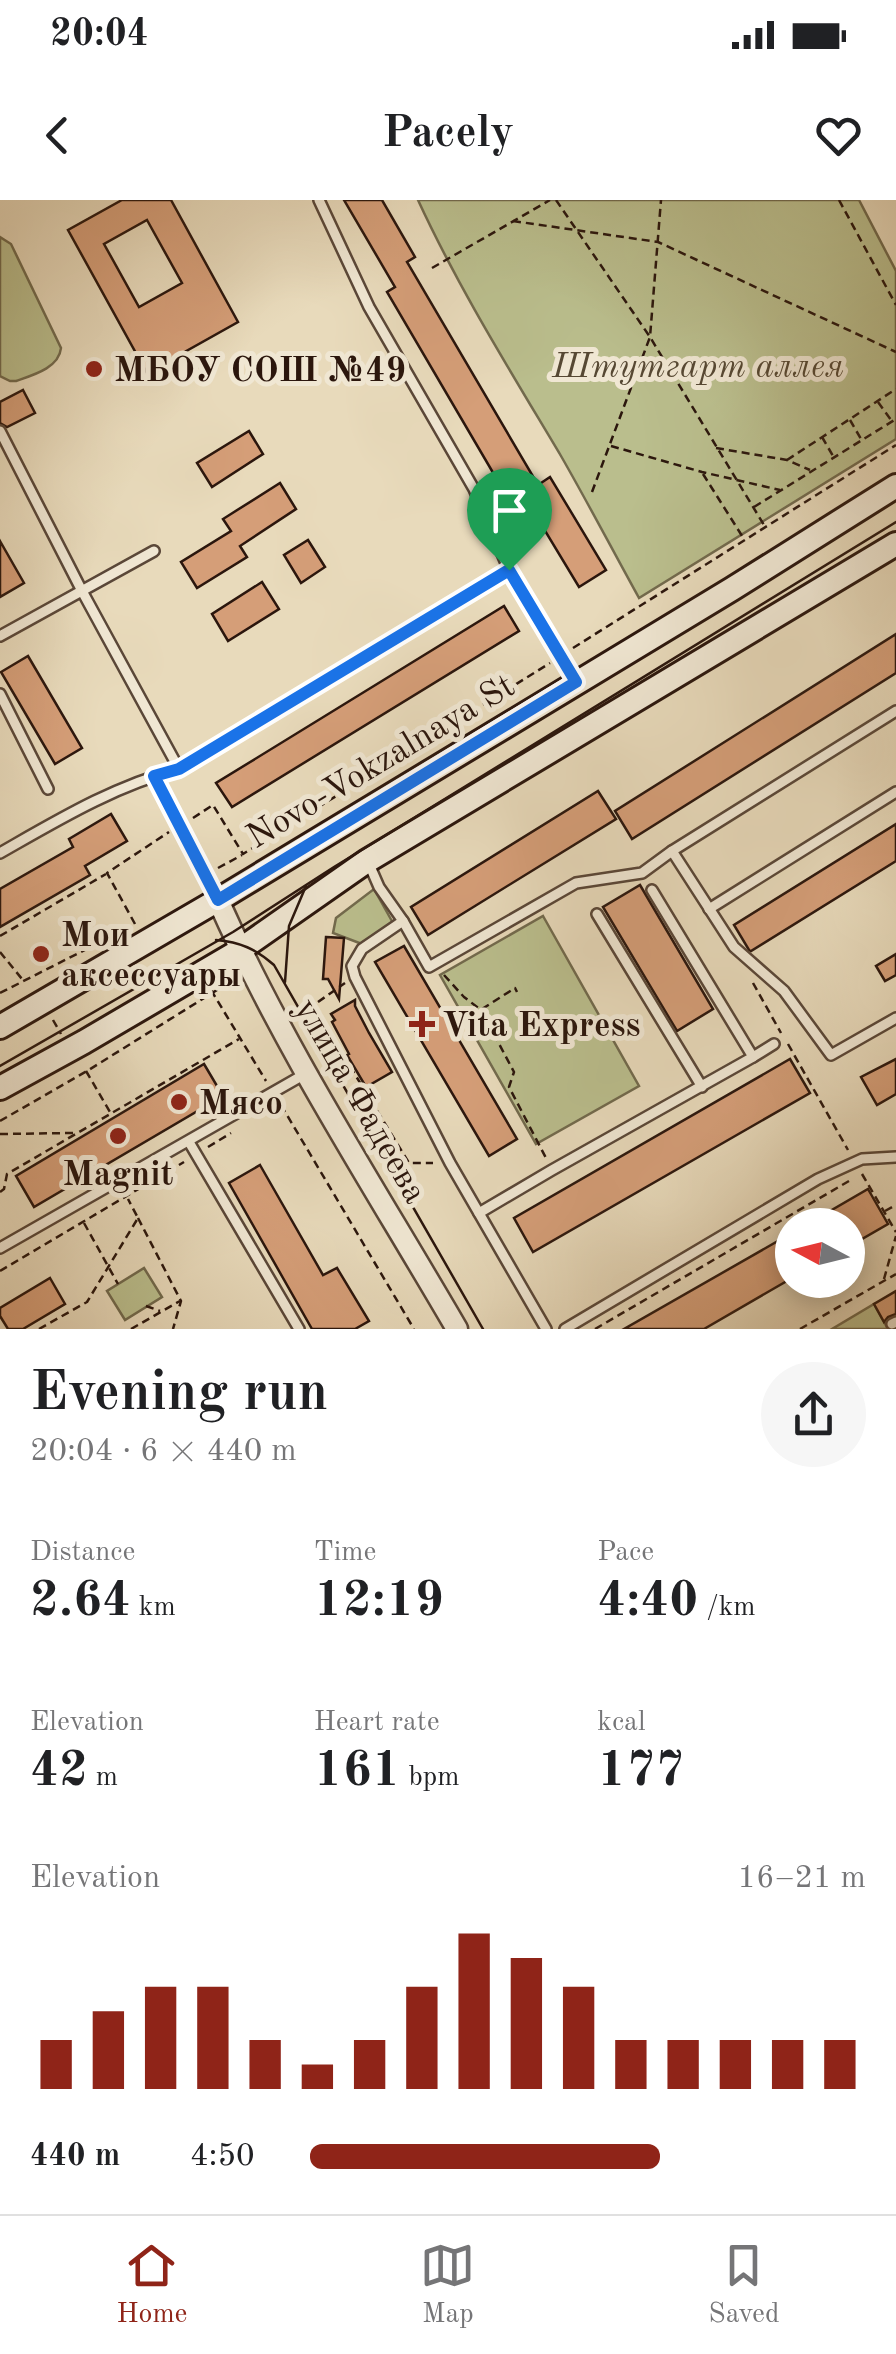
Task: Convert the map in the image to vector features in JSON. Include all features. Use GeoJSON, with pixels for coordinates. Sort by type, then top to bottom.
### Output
{"type":"FeatureCollection","features":[{"type":"Feature","properties":{"kind":"main road","name":"Novo-Vokzalnaya St"},"geometry":{"type":"LineString","coordinates":[[0,1027],[218,900],[896,486]]}},
{"type":"Feature","properties":{"kind":"main road"},"geometry":{"type":"LineString","coordinates":[[0,1088],[240,950],[367,861],[896,544]]}},
{"type":"Feature","properties":{"kind":"street","name":"улица Фадеева"},"geometry":{"type":"LineString","coordinates":[[218,900],[240,950],[307,1073],[457,1329]]}},
{"type":"Feature","properties":{"kind":"lane"},"geometry":{"type":"LineString","coordinates":[[319,200],[369,307],[474,489],[509,570],[576,682]]}},
{"type":"Feature","properties":{"kind":"lane"},"geometry":{"type":"LineString","coordinates":[[0,430],[179,769]]}},
{"type":"Feature","properties":{"kind":"lane"},"geometry":{"type":"LineString","coordinates":[[0,636],[154,551]]}},
{"type":"Feature","properties":{"kind":"lane"},"geometry":{"type":"LineString","coordinates":[[0,853],[85,804],[179,769],[509,570]]}},
{"type":"Feature","properties":{"kind":"lane"},"geometry":{"type":"LineString","coordinates":[[0,694],[48,789]]}},
{"type":"Feature","properties":{"kind":"lane"},"geometry":{"type":"LineString","coordinates":[[367,861],[430,968],[576,883],[642,873],[896,711]]}},
{"type":"Feature","properties":{"kind":"lane"},"geometry":{"type":"LineString","coordinates":[[154,776],[218,900]]}},
{"type":"Feature","properties":{"kind":"lane"},"geometry":{"type":"LineString","coordinates":[[709,909],[896,792]]}},
{"type":"Feature","properties":{"kind":"lane"},"geometry":{"type":"LineString","coordinates":[[672,851],[734,946],[784,991],[831,1055],[896,1018]]}},
{"type":"Feature","properties":{"kind":"lane"},"geometry":{"type":"LineString","coordinates":[[652,890],[753,1057]]}},
{"type":"Feature","properties":{"kind":"lane"},"geometry":{"type":"LineString","coordinates":[[597,914],[702,1087]]}},
{"type":"Feature","properties":{"kind":"lane"},"geometry":{"type":"LineString","coordinates":[[403,921],[362,949],[352,966],[355,977],[450,1163],[546,1329]]}},
{"type":"Feature","properties":{"kind":"lane"},"geometry":{"type":"LineString","coordinates":[[479,1213],[774,1044]]}},
{"type":"Feature","properties":{"kind":"lane"},"geometry":{"type":"LineString","coordinates":[[0,1248],[307,1073]]}},
{"type":"Feature","properties":{"kind":"lane"},"geometry":{"type":"LineString","coordinates":[[188,1142],[299,1329]]}},
{"type":"Feature","properties":{"kind":"lane"},"geometry":{"type":"LineString","coordinates":[[565,1329],[818,1179],[862,1159],[896,1157]]}},
{"type":"Feature","properties":{"kind":"path"},"geometry":{"type":"LineString","coordinates":[[432,268],[550,200]]}},
{"type":"Feature","properties":{"kind":"path"},"geometry":{"type":"LineString","coordinates":[[556,200],[650,337],[765,526]]}},
{"type":"Feature","properties":{"kind":"path"},"geometry":{"type":"LineString","coordinates":[[592,492],[650,337],[661,200]]}},
{"type":"Feature","properties":{"kind":"path"},"geometry":{"type":"LineString","coordinates":[[839,200],[896,305]]}},
{"type":"Feature","properties":{"kind":"path"},"geometry":{"type":"LineString","coordinates":[[513,221],[658,242],[896,352]]}},
{"type":"Feature","properties":{"kind":"path"},"geometry":{"type":"LineString","coordinates":[[787,460],[896,389]]}},
{"type":"Feature","properties":{"kind":"path"},"geometry":{"type":"LineString","coordinates":[[754,507],[894,420],[878,401]]}},
{"type":"Feature","properties":{"kind":"path"},"geometry":{"type":"LineString","coordinates":[[849,420],[862,440]]}},
{"type":"Feature","properties":{"kind":"path"},"geometry":{"type":"LineString","coordinates":[[822,437],[834,457]]}},
{"type":"Feature","properties":{"kind":"path"},"geometry":{"type":"LineString","coordinates":[[0,936],[213,806],[243,854],[896,445]]}},
{"type":"Feature","properties":{"kind":"path"},"geometry":{"type":"LineString","coordinates":[[610,446],[780,490]]}},
{"type":"Feature","properties":{"kind":"path"},"geometry":{"type":"LineString","coordinates":[[716,448],[787,460],[812,471]]}},
{"type":"Feature","properties":{"kind":"path"},"geometry":{"type":"LineString","coordinates":[[702,472],[744,539]]}},
{"type":"Feature","properties":{"kind":"path"},"geometry":{"type":"LineString","coordinates":[[0,992],[135,924],[107,873]]}},
{"type":"Feature","properties":{"kind":"path"},"geometry":{"type":"LineString","coordinates":[[0,952],[22,980]]}},
{"type":"Feature","properties":{"kind":"path"},"geometry":{"type":"LineString","coordinates":[[430,968],[446,976],[481,1010],[514,1072],[509,1087],[552,1170]]}},
{"type":"Feature","properties":{"kind":"path"},"geometry":{"type":"LineString","coordinates":[[749,975],[855,1162]]}},
{"type":"Feature","properties":{"kind":"path"},"geometry":{"type":"LineString","coordinates":[[318,1002],[355,977]]}},
{"type":"Feature","properties":{"kind":"path"},"geometry":{"type":"LineString","coordinates":[[0,1120],[234,979]]}},
{"type":"Feature","properties":{"kind":"path"},"geometry":{"type":"LineString","coordinates":[[481,1010],[514,988],[517,992]]}},
{"type":"Feature","properties":{"kind":"path"},"geometry":{"type":"LineString","coordinates":[[53,1020],[62,1036]]}},
{"type":"Feature","properties":{"kind":"path"},"geometry":{"type":"LineString","coordinates":[[323,1022],[409,1163],[442,1164]]}},
{"type":"Feature","properties":{"kind":"path"},"geometry":{"type":"LineString","coordinates":[[0,1192],[7,1174],[241,1038]]}},
{"type":"Feature","properties":{"kind":"path"},"geometry":{"type":"LineString","coordinates":[[249,1053],[414,1329]]}},
{"type":"Feature","properties":{"kind":"path"},"geometry":{"type":"LineString","coordinates":[[80,1061],[111,1113]]}},
{"type":"Feature","properties":{"kind":"path"},"geometry":{"type":"LineString","coordinates":[[0,1134],[77,1133]]}},
{"type":"Feature","properties":{"kind":"path"},"geometry":{"type":"LineString","coordinates":[[0,1270],[229,1134]]}},
{"type":"Feature","properties":{"kind":"path"},"geometry":{"type":"LineString","coordinates":[[595,1329],[862,1173],[896,1234],[884,1280]]}},
{"type":"Feature","properties":{"kind":"path"},"geometry":{"type":"LineString","coordinates":[[127,1197],[181,1301],[173,1329]]}},
{"type":"Feature","properties":{"kind":"path"},"geometry":{"type":"LineString","coordinates":[[884,1212],[896,1205]]}},
{"type":"Feature","properties":{"kind":"path"},"geometry":{"type":"LineString","coordinates":[[39,1329],[86,1302],[138,1218]]}},
{"type":"Feature","properties":{"kind":"path"},"geometry":{"type":"LineString","coordinates":[[83,1222],[118,1284]]}},
{"type":"Feature","properties":{"kind":"path"},"geometry":{"type":"LineString","coordinates":[[800,1329],[896,1274]]}},
{"type":"Feature","properties":{"kind":"path"},"geometry":{"type":"LineString","coordinates":[[131,1329],[181,1301]]}},
{"type":"Feature","properties":{"kind":"path"},"geometry":{"type":"LineString","coordinates":[[146,1306],[161,1312]]}},
{"type":"Feature","properties":{"kind":"green space","name":"Штутгарт аллея"},"geometry":{"type":"Polygon","coordinates":[[[418,200],[859,200],[896,271],[896,439],[639,598],[468,298],[418,200]]]}},
{"type":"Feature","properties":{"kind":"green space"},"geometry":{"type":"Polygon","coordinates":[[[0,237],[11,244],[61,348],[50,366],[16,381],[0,376],[0,237]]]}},
{"type":"Feature","properties":{"kind":"green space"},"geometry":{"type":"Polygon","coordinates":[[[374,889],[393,923],[362,944],[333,933],[336,918],[374,889]]]}},
{"type":"Feature","properties":{"kind":"green space"},"geometry":{"type":"Polygon","coordinates":[[[543,916],[639,1086],[536,1144],[440,975],[543,916]]]}},
{"type":"Feature","properties":{"kind":"green space"},"geometry":{"type":"Polygon","coordinates":[[[144,1268],[162,1297],[125,1320],[107,1291],[144,1268]]]}},
{"type":"Feature","properties":{"kind":"green space"},"geometry":{"type":"Polygon","coordinates":[[[874,1304],[888,1329],[832,1329],[874,1304]]]}},
{"type":"Feature","properties":{"kind":"building"},"geometry":{"type":"Polygon","coordinates":[[[122,200],[171,200],[238,322],[147,373],[68,230],[122,200]],[[147,220],[104,244],[139,307],[182,283],[147,220]]]}},
{"type":"Feature","properties":{"kind":"building"},"geometry":{"type":"Polygon","coordinates":[[[344,200],[382,200],[415,257],[407,262],[538,485],[550,477],[606,570],[579,587],[515,481],[502,488],[387,292],[395,287],[344,200]]]}},
{"type":"Feature","properties":{"kind":"building"},"geometry":{"type":"Polygon","coordinates":[[[23,390],[35,413],[7,427],[0,423],[0,402],[23,390]]]}},
{"type":"Feature","properties":{"kind":"building"},"geometry":{"type":"Polygon","coordinates":[[[249,431],[263,454],[212,487],[197,463],[249,431]]]}},
{"type":"Feature","properties":{"kind":"building"},"geometry":{"type":"Polygon","coordinates":[[[280,483],[296,509],[240,546],[247,557],[197,588],[181,562],[231,531],[223,519],[280,483]]]}},
{"type":"Feature","properties":{"kind":"building"},"geometry":{"type":"Polygon","coordinates":[[[308,540],[325,567],[301,583],[284,555],[308,540]]]}},
{"type":"Feature","properties":{"kind":"building"},"geometry":{"type":"Polygon","coordinates":[[[0,541],[24,583],[0,597],[0,541]]]}},
{"type":"Feature","properties":{"kind":"building"},"geometry":{"type":"Polygon","coordinates":[[[262,582],[279,609],[228,641],[212,614],[262,582]]]}},
{"type":"Feature","properties":{"kind":"building"},"geometry":{"type":"Polygon","coordinates":[[[504,606],[519,631],[232,807],[216,783],[504,606]]]}},
{"type":"Feature","properties":{"kind":"building"},"geometry":{"type":"Polygon","coordinates":[[[896,634],[896,673],[632,839],[615,811],[896,634]]]}},
{"type":"Feature","properties":{"kind":"building"},"geometry":{"type":"Polygon","coordinates":[[[28,656],[82,748],[55,764],[1,672],[28,656]]]}},
{"type":"Feature","properties":{"kind":"building"},"geometry":{"type":"Polygon","coordinates":[[[598,791],[616,819],[428,935],[411,907],[598,791]]]}},
{"type":"Feature","properties":{"kind":"building"},"geometry":{"type":"Polygon","coordinates":[[[111,814],[127,841],[85,866],[90,875],[0,927],[0,889],[73,847],[69,839],[111,814]]]}},
{"type":"Feature","properties":{"kind":"building"},"geometry":{"type":"Polygon","coordinates":[[[896,824],[896,861],[749,950],[734,925],[896,824]]]}},
{"type":"Feature","properties":{"kind":"building"},"geometry":{"type":"Polygon","coordinates":[[[640,885],[713,1009],[677,1031],[603,907],[640,885]]]}},
{"type":"Feature","properties":{"kind":"building"},"geometry":{"type":"Polygon","coordinates":[[[326,937],[344,938],[339,999],[328,979],[323,979],[326,937]]]}},
{"type":"Feature","properties":{"kind":"building"},"geometry":{"type":"Polygon","coordinates":[[[404,946],[517,1139],[489,1156],[375,962],[404,946]]]}},
{"type":"Feature","properties":{"kind":"building"},"geometry":{"type":"Polygon","coordinates":[[[896,954],[896,975],[885,981],[876,966],[896,954]]]}},
{"type":"Feature","properties":{"kind":"building"},"geometry":{"type":"Polygon","coordinates":[[[355,1000],[392,1072],[366,1087],[332,1022],[335,1020],[331,1014],[355,1000]]]}},
{"type":"Feature","properties":{"kind":"building"},"geometry":{"type":"Polygon","coordinates":[[[790,1059],[810,1093],[533,1252],[514,1218],[790,1059]]]}},
{"type":"Feature","properties":{"kind":"building"},"geometry":{"type":"Polygon","coordinates":[[[896,1059],[896,1094],[877,1105],[861,1077],[896,1059]]]}},
{"type":"Feature","properties":{"kind":"building"},"geometry":{"type":"Polygon","coordinates":[[[204,1064],[223,1096],[34,1207],[16,1176],[204,1064]]]}},
{"type":"Feature","properties":{"kind":"building"},"geometry":{"type":"Polygon","coordinates":[[[260,1165],[323,1275],[337,1268],[369,1321],[355,1329],[312,1329],[229,1183],[260,1165]]]}},
{"type":"Feature","properties":{"kind":"building"},"geometry":{"type":"Polygon","coordinates":[[[868,1189],[888,1224],[865,1237],[865,1208],[835,1208],[868,1189]]]}},
{"type":"Feature","properties":{"kind":"building"},"geometry":{"type":"Polygon","coordinates":[[[775,1243],[775,1288],[704,1329],[624,1329],[775,1243]]]}},
{"type":"Feature","properties":{"kind":"building"},"geometry":{"type":"Polygon","coordinates":[[[50,1278],[65,1304],[23,1329],[8,1329],[0,1308],[50,1278]]]}},
{"type":"Feature","properties":{"kind":"building"},"geometry":{"type":"Polygon","coordinates":[[[896,1291],[896,1314],[884,1322],[874,1304],[896,1291]]]}},
{"type":"Feature","properties":{"kind":"tram line"},"geometry":{"type":"LineString","coordinates":[[0,1066],[233,932],[896,522]]}},
{"type":"Feature","properties":{"kind":"tram line"},"geometry":{"type":"LineString","coordinates":[[285,982],[289,926],[306,886]]}},
{"type":"Feature","properties":{"kind":"tram line"},"geometry":{"type":"LineString","coordinates":[[216,940],[247,947],[274,965],[483,1329]]}},
{"type":"Feature","properties":{"kind":"place","name":"МБОУ СОШ №49"},"geometry":{"type":"Point","coordinates":[94,369]}},
{"type":"Feature","properties":{"kind":"place","name":"Мои аксессуары"},"geometry":{"type":"Point","coordinates":[41,954]}},
{"type":"Feature","properties":{"kind":"place","name":"Vita Express"},"geometry":{"type":"Point","coordinates":[422,1024]}},
{"type":"Feature","properties":{"kind":"place","name":"Мясо"},"geometry":{"type":"Point","coordinates":[179,1102]}},
{"type":"Feature","properties":{"kind":"place","name":"Magnit"},"geometry":{"type":"Point","coordinates":[118,1136]}},
{"type":"Feature","properties":{"kind":"route"},"geometry":{"type":"LineString","coordinates":[[509,570],[576,682],[218,900],[154,776],[179,769],[509,570]]}}]}
